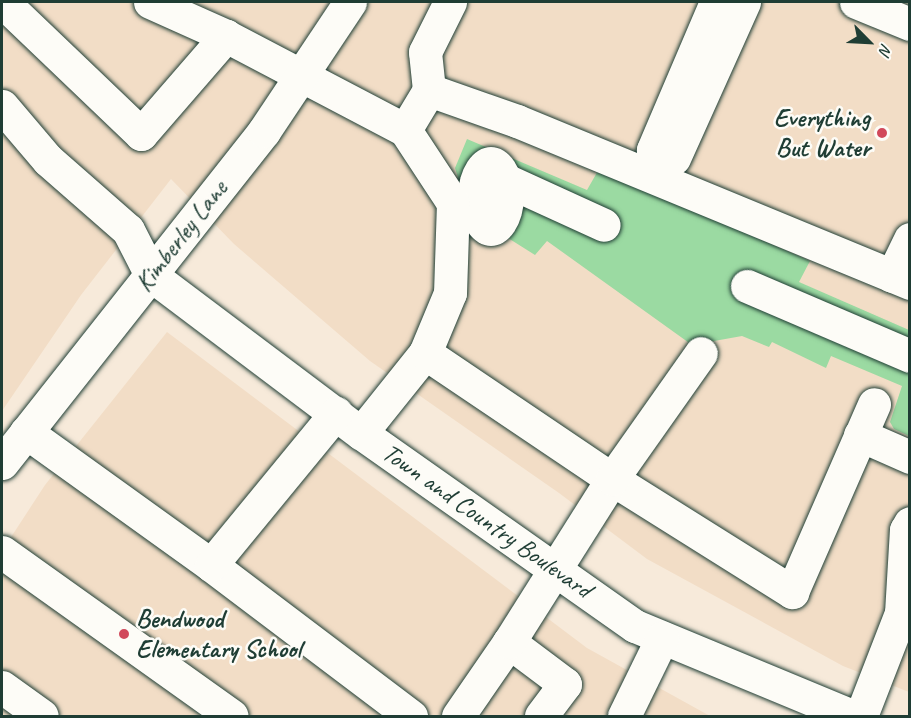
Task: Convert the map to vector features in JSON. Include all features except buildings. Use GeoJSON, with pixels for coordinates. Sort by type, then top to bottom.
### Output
{"type":"FeatureCollection","features":[{"type":"Feature","properties":{"kind":"street"},"geometry":{"type":"LineString","coordinates":[[3,2],[141,134],[226,36]]}},
{"type":"Feature","properties":{"kind":"street"},"geometry":{"type":"LineString","coordinates":[[150,2],[226,36],[302,74],[405,130],[453,203],[450,293],[424,353],[361,432]]}},
{"type":"Feature","properties":{"kind":"street","name":"Kimberley Lane"},"geometry":{"type":"LineString","coordinates":[[2,463],[264,130],[350,2]]}},
{"type":"Feature","properties":{"kind":"street"},"geometry":{"type":"LineString","coordinates":[[405,130],[429,90],[424,52],[450,2]]}},
{"type":"Feature","properties":{"kind":"street"},"geometry":{"type":"LineString","coordinates":[[856,2],[909,24]]}},
{"type":"Feature","properties":{"kind":"street"},"geometry":{"type":"LineString","coordinates":[[678,122],[727,12]]}},
{"type":"Feature","properties":{"kind":"street"},"geometry":{"type":"LineString","coordinates":[[429,90],[517,121],[901,280],[909,239]]}},
{"type":"Feature","properties":{"kind":"street"},"geometry":{"type":"LineString","coordinates":[[2,106],[48,160],[128,230],[151,275]]}},
{"type":"Feature","properties":{"kind":"street"},"geometry":{"type":"LineString","coordinates":[[475,169],[604,225]]}},
{"type":"Feature","properties":{"kind":"street","name":"Town and Country Boulevard"},"geometry":{"type":"LineString","coordinates":[[151,275],[361,432],[635,626],[852,717]]}},
{"type":"Feature","properties":{"kind":"street"},"geometry":{"type":"LineString","coordinates":[[747,286],[909,356]]}},
{"type":"Feature","properties":{"kind":"street"},"geometry":{"type":"LineString","coordinates":[[458,717],[509,642],[612,479],[701,352]]}},
{"type":"Feature","properties":{"kind":"street"},"geometry":{"type":"LineString","coordinates":[[424,353],[612,479],[792,592],[874,404]]}},
{"type":"Feature","properties":{"kind":"street"},"geometry":{"type":"LineString","coordinates":[[211,565],[336,413]]}},
{"type":"Feature","properties":{"kind":"street"},"geometry":{"type":"LineString","coordinates":[[26,432],[211,565],[411,717]]}},
{"type":"Feature","properties":{"kind":"street"},"geometry":{"type":"LineString","coordinates":[[860,435],[909,457]]}},
{"type":"Feature","properties":{"kind":"street"},"geometry":{"type":"LineString","coordinates":[[861,717],[905,616],[906,530],[909,523]]}},
{"type":"Feature","properties":{"kind":"street"},"geometry":{"type":"LineString","coordinates":[[2,552],[232,717]]}},
{"type":"Feature","properties":{"kind":"street"},"geometry":{"type":"LineString","coordinates":[[624,717],[662,638]]}},
{"type":"Feature","properties":{"kind":"street"},"geometry":{"type":"LineString","coordinates":[[509,642],[565,684],[541,717]]}},
{"type":"Feature","properties":{"kind":"street"},"geometry":{"type":"LineString","coordinates":[[2,687],[42,717]]}},
{"type":"Feature","properties":{"kind":"shaded area"},"geometry":{"type":"Polygon","coordinates":[[[2,2],[909,2],[909,692],[843,666],[647,559],[559,493],[370,361],[234,244],[171,179],[81,295],[2,411],[2,2]]]}},
{"type":"Feature","properties":{"kind":"shaded area"},"geometry":{"type":"Polygon","coordinates":[[[167,332],[587,648],[710,716],[2,716],[2,551],[45,485],[167,332]]]}},
{"type":"Feature","properties":{"kind":"green space"},"geometry":{"type":"Polygon","coordinates":[[[467,139],[587,190],[599,169],[810,261],[799,282],[909,330],[909,436],[894,429],[890,422],[902,386],[831,356],[826,368],[772,342],[769,347],[742,336],[692,345],[547,241],[535,255],[494,229],[495,219],[471,218],[455,168],[467,139]]]}},
{"type":"Feature","properties":{"kind":"place","name":"Everything But Water"},"geometry":{"type":"Point","coordinates":[882,133]}},
{"type":"Feature","properties":{"kind":"place","name":"Bendwood Elementary School"},"geometry":{"type":"Point","coordinates":[124,634]}}]}
